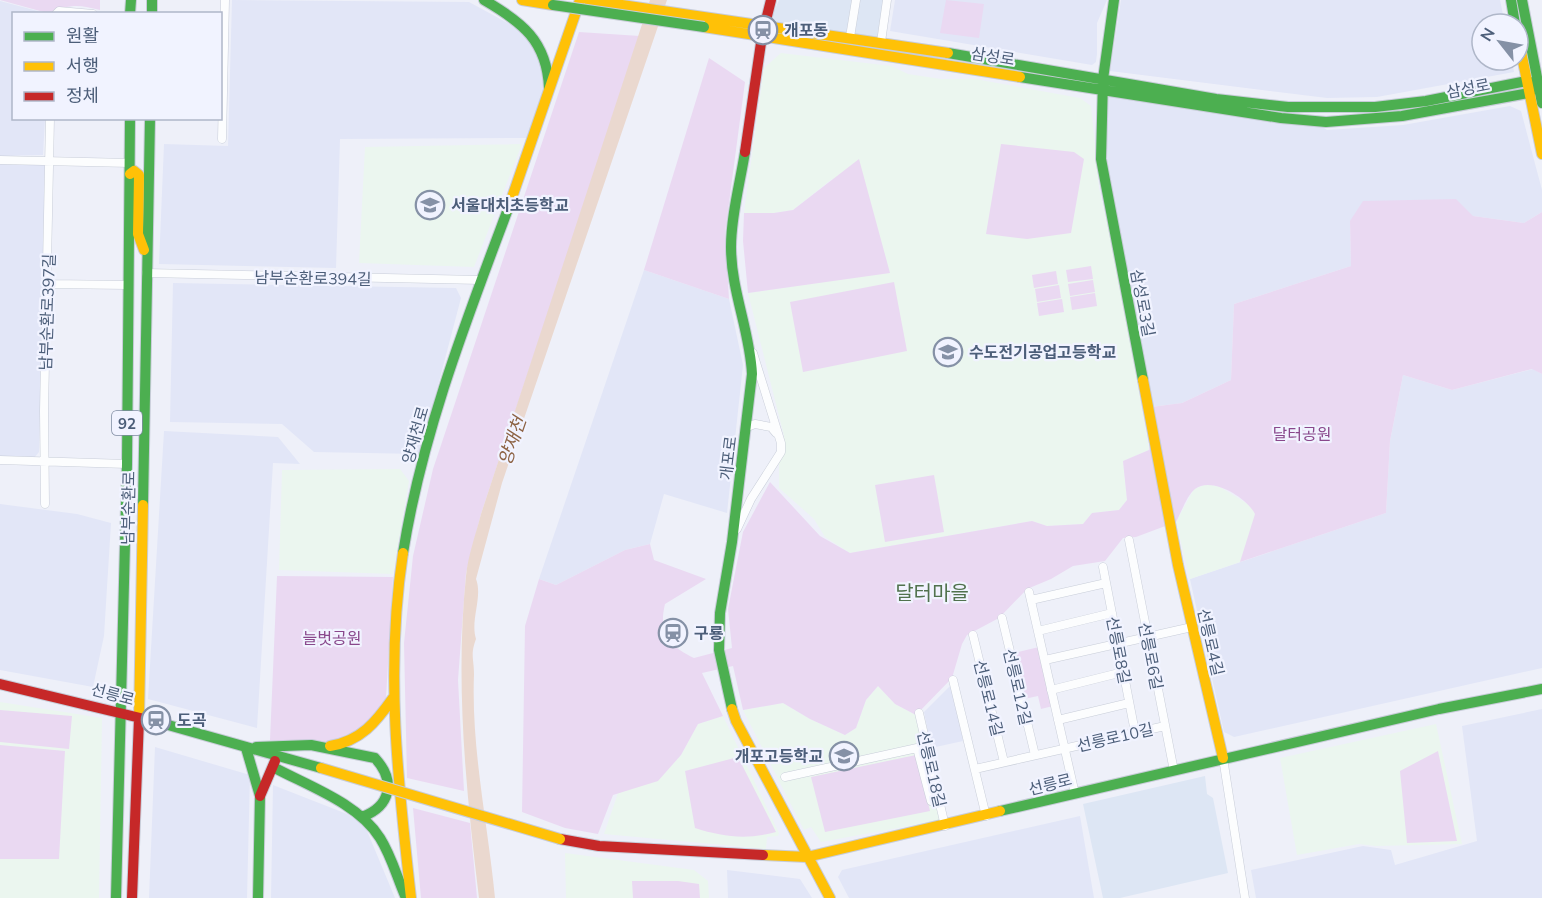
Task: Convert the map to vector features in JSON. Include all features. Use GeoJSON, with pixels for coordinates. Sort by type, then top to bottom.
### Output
{"type":"FeatureCollection","features":[{"type":"Feature","properties":{"kind":"street"},"geometry":{"type":"LineString","coordinates":[[222,139],[225,0]]}},
{"type":"Feature","properties":{"kind":"street"},"geometry":{"type":"LineString","coordinates":[[484,0],[525,27],[533,35],[540,48],[549,79],[548,99]]}},
{"type":"Feature","properties":{"kind":"street","name":"삼성로"},"geometry":{"type":"LineString","coordinates":[[522,0],[1103,84],[1276,106],[1325,110],[1398,105],[1532,86]]}},
{"type":"Feature","properties":{"kind":"street","name":"양재천로"},"geometry":{"type":"LineString","coordinates":[[411,898],[399,792],[393,698],[398,592],[411,510],[445,384],[548,99],[580,0]]}},
{"type":"Feature","properties":{"kind":"street","name":"삼성로"},"geometry":{"type":"LineString","coordinates":[[588,0],[764,23],[881,42],[1103,84]]}},
{"type":"Feature","properties":{"kind":"street","name":"개포로"},"geometry":{"type":"LineString","coordinates":[[771,0],[764,23],[731,247],[736,291],[751,346],[753,374],[719,632],[724,679],[736,721],[830,898]]}},
{"type":"Feature","properties":{"kind":"street"},"geometry":{"type":"LineString","coordinates":[[850,37],[856,0]]}},
{"type":"Feature","properties":{"kind":"street"},"geometry":{"type":"LineString","coordinates":[[881,42],[887,0]]}},
{"type":"Feature","properties":{"kind":"street","name":"삼성로3길"},"geometry":{"type":"LineString","coordinates":[[1114,0],[1103,84],[1101,145],[1104,178],[1173,532]]}},
{"type":"Feature","properties":{"kind":"street"},"geometry":{"type":"LineString","coordinates":[[1522,0],[1542,154]]}},
{"type":"Feature","properties":{"kind":"street"},"geometry":{"type":"LineString","coordinates":[[1528,72],[1532,86],[1542,103]]}},
{"type":"Feature","properties":{"kind":"street","name":"남부순환로397길"},"geometry":{"type":"LineString","coordinates":[[45,504],[43,460],[50,120]]}},
{"type":"Feature","properties":{"kind":"street","name":"남부순환로"},"geometry":{"type":"LineString","coordinates":[[116,898],[127,464],[130,120]]}},
{"type":"Feature","properties":{"kind":"street","name":"남부순환로"},"geometry":{"type":"LineString","coordinates":[[132,898],[139,716],[150,120]]}},
{"type":"Feature","properties":{"kind":"street"},"geometry":{"type":"LineString","coordinates":[[0,160],[50,161],[130,169],[137,172],[140,175],[138,234],[146,253]]}},
{"type":"Feature","properties":{"kind":"street","name":"남부순환로394길"},"geometry":{"type":"LineString","coordinates":[[146,273],[481,280]]}},
{"type":"Feature","properties":{"kind":"street"},"geometry":{"type":"LineString","coordinates":[[48,284],[128,285]]}},
{"type":"Feature","properties":{"kind":"street"},"geometry":{"type":"LineString","coordinates":[[732,542],[751,499],[780,452],[779,437],[751,346]]}},
{"type":"Feature","properties":{"kind":"street"},"geometry":{"type":"LineString","coordinates":[[747,427],[755,424],[771,427],[779,437]]}},
{"type":"Feature","properties":{"kind":"street"},"geometry":{"type":"LineString","coordinates":[[0,460],[127,464]]}},
{"type":"Feature","properties":{"kind":"street","name":"선릉로4길"},"geometry":{"type":"LineString","coordinates":[[1173,532],[1192,627],[1223,758]]}},
{"type":"Feature","properties":{"kind":"street","name":"선릉로6길"},"geometry":{"type":"LineString","coordinates":[[1129,540],[1174,771]]}},
{"type":"Feature","properties":{"kind":"street","name":"선릉로8길"},"geometry":{"type":"LineString","coordinates":[[1103,567],[1135,732]]}},
{"type":"Feature","properties":{"kind":"street","name":"선릉로10길"},"geometry":{"type":"LineString","coordinates":[[1075,794],[1030,596],[1106,583]]}},
{"type":"Feature","properties":{"kind":"street"},"geometry":{"type":"LineString","coordinates":[[1038,631],[1112,613]]}},
{"type":"Feature","properties":{"kind":"street","name":"선릉로12길"},"geometry":{"type":"LineString","coordinates":[[1002,618],[1035,755]]}},
{"type":"Feature","properties":{"kind":"street"},"geometry":{"type":"LineString","coordinates":[[1045,660],[1192,627]]}},
{"type":"Feature","properties":{"kind":"street","name":"선릉로14길"},"geometry":{"type":"LineString","coordinates":[[974,634],[1004,762]]}},
{"type":"Feature","properties":{"kind":"street"},"geometry":{"type":"LineString","coordinates":[[1051,690],[1123,672]]}},
{"type":"Feature","properties":{"kind":"street"},"geometry":{"type":"LineString","coordinates":[[953,680],[986,816]]}},
{"type":"Feature","properties":{"kind":"street","name":"선릉로"},"geometry":{"type":"LineString","coordinates":[[0,684],[121,711],[246,748],[275,761],[321,768],[560,839],[599,846],[807,857],[1223,758],[1439,709],[1542,689]]}},
{"type":"Feature","properties":{"kind":"street"},"geometry":{"type":"LineString","coordinates":[[258,898],[260,796],[246,748],[346,744],[359,739],[370,730],[393,698]]}},
{"type":"Feature","properties":{"kind":"street","name":"선릉로10길"},"geometry":{"type":"LineString","coordinates":[[1058,720],[1129,703]]}},
{"type":"Feature","properties":{"kind":"street","name":"선릉로18길"},"geometry":{"type":"LineString","coordinates":[[919,713],[945,826]]}},
{"type":"Feature","properties":{"kind":"street","name":"선릉로10길"},"geometry":{"type":"LineString","coordinates":[[1064,748],[1165,726]]}},
{"type":"Feature","properties":{"kind":"street"},"geometry":{"type":"LineString","coordinates":[[321,746],[375,758],[382,764],[386,772],[388,797],[384,807],[375,814],[362,818]]}},
{"type":"Feature","properties":{"kind":"street"},"geometry":{"type":"LineString","coordinates":[[785,777],[917,748],[931,801],[936,800]]}},
{"type":"Feature","properties":{"kind":"street"},"geometry":{"type":"LineString","coordinates":[[975,769],[1064,748]]}},
{"type":"Feature","properties":{"kind":"street"},"geometry":{"type":"LineString","coordinates":[[1223,758],[1245,898]]}},
{"type":"Feature","properties":{"kind":"street"},"geometry":{"type":"LineString","coordinates":[[260,796],[275,761],[362,818],[376,831],[406,898]]}},
{"type":"Feature","properties":{"kind":"shaded area"},"geometry":{"type":"Polygon","coordinates":[[[232,0],[469,2],[526,33],[537,50],[544,76],[543,97],[529,138],[340,139],[336,268],[159,264],[164,144],[228,146],[232,0]]]}},
{"type":"Feature","properties":{"kind":"shaded area"},"geometry":{"type":"Polygon","coordinates":[[[779,0],[886,0],[879,38],[769,23],[779,0]]]}},
{"type":"Feature","properties":{"kind":"shaded area"},"geometry":{"type":"Polygon","coordinates":[[[895,0],[1107,0],[1097,23],[1097,54],[1096,62],[1092,65],[890,31],[895,0]]]}},
{"type":"Feature","properties":{"kind":"shaded area"},"geometry":{"type":"Polygon","coordinates":[[[1121,0],[1500,0],[1502,12],[1470,12],[1470,72],[1514,72],[1377,97],[1327,98],[1110,71],[1121,0]]]}},
{"type":"Feature","properties":{"kind":"shaded area"},"geometry":{"type":"Polygon","coordinates":[[[0,1],[41,12],[12,12],[12,120],[45,120],[43,155],[0,156],[0,1]]]}},
{"type":"Feature","properties":{"kind":"shaded area"},"geometry":{"type":"Polygon","coordinates":[[[781,53],[891,66],[908,74],[941,79],[975,79],[1080,98],[1091,106],[1099,188],[1117,265],[1149,450],[1123,461],[1127,500],[1119,510],[1092,513],[1083,524],[1047,526],[1032,521],[850,553],[825,537],[814,519],[779,488],[779,460],[784,436],[748,293],[890,272],[832,179],[793,210],[774,213],[744,213],[764,68],[781,53]]]}},
{"type":"Feature","properties":{"kind":"shaded area"},"geometry":{"type":"Polygon","coordinates":[[[1103,86],[1313,121],[1327,130],[1403,125],[1510,106],[1521,111],[1542,190],[1542,212],[1524,223],[1473,216],[1350,221],[1351,266],[1234,304],[1231,380],[1182,403],[1151,407],[1106,187],[1103,86]]]}},
{"type":"Feature","properties":{"kind":"shaded area","name":"서울대치초등학교"},"geometry":{"type":"Polygon","coordinates":[[[522,144],[474,267],[359,263],[365,147],[522,144]]]}},
{"type":"Feature","properties":{"kind":"shaded area"},"geometry":{"type":"Polygon","coordinates":[[[0,163],[46,165],[39,452],[34,458],[0,458],[0,163]]]}},
{"type":"Feature","properties":{"kind":"shaded area"},"geometry":{"type":"Polygon","coordinates":[[[644,270],[729,299],[743,365],[727,513],[664,494],[650,544],[625,550],[556,585],[539,579],[644,270]]]}},
{"type":"Feature","properties":{"kind":"shaded area"},"geometry":{"type":"Polygon","coordinates":[[[173,283],[456,288],[461,298],[420,454],[314,452],[282,424],[170,422],[173,283]]]}},
{"type":"Feature","properties":{"kind":"shaded area"},"geometry":{"type":"Polygon","coordinates":[[[1533,369],[1542,374],[1542,668],[1234,737],[1224,732],[1190,579],[1386,513],[1390,441],[1403,375],[1452,390],[1533,369]]]}},
{"type":"Feature","properties":{"kind":"shaded area"},"geometry":{"type":"Polygon","coordinates":[[[164,431],[278,437],[300,464],[273,463],[257,728],[148,699],[164,431]]]}},
{"type":"Feature","properties":{"kind":"shaded area"},"geometry":{"type":"Polygon","coordinates":[[[400,469],[409,481],[393,574],[279,570],[282,470],[400,469]]]}},
{"type":"Feature","properties":{"kind":"shaded area"},"geometry":{"type":"Polygon","coordinates":[[[1207,484],[1220,487],[1251,506],[1255,514],[1253,526],[1240,562],[1190,579],[1176,522],[1194,489],[1207,484]]]}},
{"type":"Feature","properties":{"kind":"shaded area"},"geometry":{"type":"Polygon","coordinates":[[[0,504],[77,514],[111,523],[104,636],[93,687],[0,670],[0,504]]]}},
{"type":"Feature","properties":{"kind":"shaded area"},"geometry":{"type":"Polygon","coordinates":[[[952,684],[963,741],[931,748],[924,712],[952,684]]]}},
{"type":"Feature","properties":{"kind":"shaded area","name":"개포고등학교"},"geometry":{"type":"Polygon","coordinates":[[[878,686],[895,704],[916,715],[925,765],[942,820],[821,842],[811,827],[804,830],[743,710],[783,703],[810,719],[845,735],[856,728],[866,700],[878,686]]]}},
{"type":"Feature","properties":{"kind":"shaded area"},"geometry":{"type":"Polygon","coordinates":[[[0,702],[102,718],[99,898],[0,898],[0,702]]]}},
{"type":"Feature","properties":{"kind":"shaded area"},"geometry":{"type":"Polygon","coordinates":[[[1542,709],[1542,898],[1256,898],[1251,870],[1363,846],[1391,850],[1395,865],[1477,841],[1462,726],[1542,709]]]}},
{"type":"Feature","properties":{"kind":"shaded area"},"geometry":{"type":"Polygon","coordinates":[[[723,716],[779,833],[778,836],[767,837],[766,849],[604,834],[618,793],[658,780],[681,755],[698,724],[723,716]]]}},
{"type":"Feature","properties":{"kind":"shaded area"},"geometry":{"type":"Polygon","coordinates":[[[1436,724],[1462,844],[1376,846],[1359,844],[1297,855],[1280,758],[1436,724]]]}},
{"type":"Feature","properties":{"kind":"shaded area"},"geometry":{"type":"Polygon","coordinates":[[[155,747],[250,775],[247,898],[149,898],[155,747]]]}},
{"type":"Feature","properties":{"kind":"shaded area"},"geometry":{"type":"Polygon","coordinates":[[[1205,776],[1207,794],[1213,798],[1228,873],[1120,898],[1103,898],[1083,804],[1205,776]]]}},
{"type":"Feature","properties":{"kind":"shaded area"},"geometry":{"type":"Polygon","coordinates":[[[273,785],[347,814],[365,826],[395,898],[271,898],[273,785]]]}},
{"type":"Feature","properties":{"kind":"shaded area"},"geometry":{"type":"Polygon","coordinates":[[[1080,816],[1094,898],[849,898],[838,877],[842,870],[1080,816]]]}},
{"type":"Feature","properties":{"kind":"shaded area"},"geometry":{"type":"Polygon","coordinates":[[[565,853],[694,870],[708,881],[709,898],[566,898],[565,853]]]}},
{"type":"Feature","properties":{"kind":"shaded area"},"geometry":{"type":"Polygon","coordinates":[[[727,870],[800,879],[812,898],[728,898],[727,870]]]}},
{"type":"Feature","properties":{"kind":"green space"},"geometry":{"type":"Polygon","coordinates":[[[0,0],[100,0],[100,10],[75,6],[55,12],[44,12],[0,0]]]}},
{"type":"Feature","properties":{"kind":"green space"},"geometry":{"type":"Polygon","coordinates":[[[946,0],[984,4],[979,38],[940,33],[946,0]]]}},
{"type":"Feature","properties":{"kind":"green space"},"geometry":{"type":"Polygon","coordinates":[[[579,32],[640,36],[481,514],[466,573],[458,680],[464,791],[407,778],[404,643],[413,556],[433,469],[579,32]]]}},
{"type":"Feature","properties":{"kind":"green space"},"geometry":{"type":"Polygon","coordinates":[[[709,58],[745,82],[725,233],[729,299],[644,270],[709,58]]]}},
{"type":"Feature","properties":{"kind":"green space"},"geometry":{"type":"Polygon","coordinates":[[[1001,144],[1074,152],[1084,159],[1071,233],[1027,239],[986,234],[1001,144]]]}},
{"type":"Feature","properties":{"kind":"green space"},"geometry":{"type":"Polygon","coordinates":[[[859,159],[890,273],[748,293],[743,241],[744,213],[774,213],[793,210],[859,159]]]}},
{"type":"Feature","properties":{"kind":"green space","name":"달터공원"},"geometry":{"type":"Polygon","coordinates":[[[1456,199],[1473,216],[1524,223],[1542,212],[1542,374],[1532,369],[1452,390],[1403,375],[1390,441],[1386,513],[1240,562],[1255,514],[1245,502],[1228,491],[1210,485],[1202,486],[1189,495],[1176,522],[1136,537],[1123,538],[1105,561],[1073,566],[1027,589],[999,618],[967,635],[952,678],[916,715],[895,704],[878,686],[866,700],[856,728],[845,735],[810,719],[783,703],[743,710],[733,666],[702,673],[723,716],[698,724],[681,755],[658,781],[613,795],[598,834],[565,828],[522,812],[525,626],[539,579],[556,585],[625,550],[650,544],[654,560],[706,579],[665,604],[663,614],[667,637],[678,649],[694,658],[732,648],[728,609],[743,532],[770,482],[820,536],[850,553],[1032,521],[1047,526],[1083,524],[1092,513],[1119,510],[1127,500],[1123,461],[1149,450],[1153,434],[1151,407],[1182,403],[1231,380],[1234,304],[1351,266],[1350,221],[1363,201],[1456,199]]]}},
{"type":"Feature","properties":{"kind":"green space"},"geometry":{"type":"Polygon","coordinates":[[[1091,266],[1093,279],[1068,282],[1066,270],[1091,266]]]}},
{"type":"Feature","properties":{"kind":"green space"},"geometry":{"type":"Polygon","coordinates":[[[1056,271],[1058,284],[1034,288],[1032,275],[1056,271]]]}},
{"type":"Feature","properties":{"kind":"green space"},"geometry":{"type":"Polygon","coordinates":[[[1093,280],[1095,292],[1070,296],[1068,284],[1093,280]]]}},
{"type":"Feature","properties":{"kind":"green space"},"geometry":{"type":"Polygon","coordinates":[[[894,282],[907,351],[803,372],[790,302],[894,282]]]}},
{"type":"Feature","properties":{"kind":"green space"},"geometry":{"type":"Polygon","coordinates":[[[1059,285],[1061,298],[1037,302],[1035,289],[1059,285]]]}},
{"type":"Feature","properties":{"kind":"green space"},"geometry":{"type":"Polygon","coordinates":[[[1095,293],[1097,306],[1072,310],[1070,297],[1095,293]]]}},
{"type":"Feature","properties":{"kind":"green space"},"geometry":{"type":"Polygon","coordinates":[[[1062,299],[1064,312],[1039,316],[1037,303],[1062,299]]]}},
{"type":"Feature","properties":{"kind":"green space"},"geometry":{"type":"Polygon","coordinates":[[[934,475],[944,532],[885,542],[875,485],[934,475]]]}},
{"type":"Feature","properties":{"kind":"green space","name":"늘벗공원"},"geometry":{"type":"Polygon","coordinates":[[[277,576],[393,577],[386,698],[378,716],[338,746],[270,740],[277,576]]]}},
{"type":"Feature","properties":{"kind":"green space"},"geometry":{"type":"Polygon","coordinates":[[[1039,647],[1053,706],[1041,709],[1038,696],[1024,699],[1014,653],[1039,647]]]}},
{"type":"Feature","properties":{"kind":"green space"},"geometry":{"type":"Polygon","coordinates":[[[0,710],[72,716],[69,749],[0,742],[0,710]]]}},
{"type":"Feature","properties":{"kind":"green space"},"geometry":{"type":"Polygon","coordinates":[[[0,745],[65,751],[59,859],[0,859],[0,745]]]}},
{"type":"Feature","properties":{"kind":"green space"},"geometry":{"type":"Polygon","coordinates":[[[1438,751],[1457,841],[1407,843],[1400,771],[1438,751]]]}},
{"type":"Feature","properties":{"kind":"green space"},"geometry":{"type":"Polygon","coordinates":[[[916,755],[930,811],[825,832],[811,777],[916,755]]]}},
{"type":"Feature","properties":{"kind":"green space"},"geometry":{"type":"Polygon","coordinates":[[[738,757],[776,832],[755,836],[735,836],[715,834],[695,828],[685,771],[738,757]]]}},
{"type":"Feature","properties":{"kind":"green space"},"geometry":{"type":"Polygon","coordinates":[[[413,808],[470,823],[477,898],[421,898],[413,808]]]}},
{"type":"Feature","properties":{"kind":"green space"},"geometry":{"type":"Polygon","coordinates":[[[632,881],[678,881],[699,884],[700,898],[633,898],[632,881]]]}},
{"type":"Feature","properties":{"kind":"water","name":"양재천"},"geometry":{"type":"Polygon","coordinates":[[[650,0],[667,0],[502,483],[476,579],[478,593],[474,624],[476,639],[473,653],[475,730],[495,898],[479,898],[463,737],[463,616],[468,560],[481,514],[650,0]]]}},
{"type":"Feature","properties":{"kind":"traffic: fast"},"geometry":{"type":"LineString","coordinates":[[130,12],[131,0]]}},
{"type":"Feature","properties":{"kind":"traffic: fast"},"geometry":{"type":"LineString","coordinates":[[152,0],[152,12]]}},
{"type":"Feature","properties":{"kind":"traffic: fast"},"geometry":{"type":"LineString","coordinates":[[484,0],[521,25],[538,45],[547,72],[549,88]]}},
{"type":"Feature","properties":{"kind":"traffic: fast"},"geometry":{"type":"LineString","coordinates":[[1114,0],[1103,79],[1101,159],[1143,380]]}},
{"type":"Feature","properties":{"kind":"traffic: fast"},"geometry":{"type":"LineString","coordinates":[[1511,0],[1513,12]]}},
{"type":"Feature","properties":{"kind":"traffic: fast"},"geometry":{"type":"LineString","coordinates":[[1522,0],[1542,103]]}},
{"type":"Feature","properties":{"kind":"traffic: fast"},"geometry":{"type":"LineString","coordinates":[[553,5],[704,27]]}},
{"type":"Feature","properties":{"kind":"traffic: fast"},"geometry":{"type":"LineString","coordinates":[[948,53],[1216,99],[1288,107],[1375,107],[1426,101],[1527,81],[1532,83]]}},
{"type":"Feature","properties":{"kind":"traffic: fast"},"geometry":{"type":"LineString","coordinates":[[1020,77],[1281,118],[1326,122],[1402,116],[1529,93],[1536,87]]}},
{"type":"Feature","properties":{"kind":"traffic: fast"},"geometry":{"type":"LineString","coordinates":[[116,898],[127,464],[130,120]]}},
{"type":"Feature","properties":{"kind":"traffic: fast"},"geometry":{"type":"LineString","coordinates":[[143,505],[150,120]]}},
{"type":"Feature","properties":{"kind":"traffic: fast"},"geometry":{"type":"LineString","coordinates":[[732,709],[719,650],[720,613],[732,542],[752,374],[748,342],[734,279],[731,247],[734,211],[745,152]]}},
{"type":"Feature","properties":{"kind":"traffic: fast"},"geometry":{"type":"LineString","coordinates":[[403,553],[411,509],[433,421],[461,336],[508,209]]}},
{"type":"Feature","properties":{"kind":"traffic: fast"},"geometry":{"type":"LineString","coordinates":[[1000,811],[1439,709],[1542,689]]}},
{"type":"Feature","properties":{"kind":"traffic: fast"},"geometry":{"type":"LineString","coordinates":[[161,723],[321,768]]}},
{"type":"Feature","properties":{"kind":"traffic: fast"},"geometry":{"type":"LineString","coordinates":[[256,747],[311,745],[375,758],[386,775],[387,792],[379,806],[362,817]]}},
{"type":"Feature","properties":{"kind":"traffic: fast"},"geometry":{"type":"LineString","coordinates":[[246,748],[260,796],[258,898]]}},
{"type":"Feature","properties":{"kind":"traffic: fast"},"geometry":{"type":"LineString","coordinates":[[273,767],[346,805],[371,826],[388,853],[406,898]]}},
{"type":"Feature","properties":{"kind":"traffic: slow"},"geometry":{"type":"LineString","coordinates":[[522,0],[553,5]]}},
{"type":"Feature","properties":{"kind":"traffic: slow"},"geometry":{"type":"LineString","coordinates":[[508,209],[580,0]]}},
{"type":"Feature","properties":{"kind":"traffic: slow"},"geometry":{"type":"LineString","coordinates":[[588,0],[948,53]]}},
{"type":"Feature","properties":{"kind":"traffic: slow"},"geometry":{"type":"LineString","coordinates":[[704,27],[1020,77]]}},
{"type":"Feature","properties":{"kind":"traffic: slow"},"geometry":{"type":"LineString","coordinates":[[1525,72],[1542,154]]}},
{"type":"Feature","properties":{"kind":"traffic: slow"},"geometry":{"type":"LineString","coordinates":[[130,174],[134,171],[139,175],[138,234],[144,250]]}},
{"type":"Feature","properties":{"kind":"traffic: slow"},"geometry":{"type":"LineString","coordinates":[[1143,380],[1178,565],[1223,758]]}},
{"type":"Feature","properties":{"kind":"traffic: slow"},"geometry":{"type":"LineString","coordinates":[[139,719],[143,505]]}},
{"type":"Feature","properties":{"kind":"traffic: slow"},"geometry":{"type":"LineString","coordinates":[[403,553],[395,639],[394,683],[398,769],[411,898]]}},
{"type":"Feature","properties":{"kind":"traffic: slow"},"geometry":{"type":"LineString","coordinates":[[330,746],[351,740],[367,729],[393,698]]}},
{"type":"Feature","properties":{"kind":"traffic: slow"},"geometry":{"type":"LineString","coordinates":[[732,709],[736,721],[830,898]]}},
{"type":"Feature","properties":{"kind":"traffic: slow"},"geometry":{"type":"LineString","coordinates":[[321,768],[560,839]]}},
{"type":"Feature","properties":{"kind":"traffic: slow"},"geometry":{"type":"LineString","coordinates":[[763,855],[807,857],[1000,811]]}},
{"type":"Feature","properties":{"kind":"traffic: jam"},"geometry":{"type":"LineString","coordinates":[[745,152],[762,36],[771,0]]}},
{"type":"Feature","properties":{"kind":"traffic: jam"},"geometry":{"type":"LineString","coordinates":[[0,684],[161,723]]}},
{"type":"Feature","properties":{"kind":"traffic: jam"},"geometry":{"type":"LineString","coordinates":[[132,898],[139,719]]}},
{"type":"Feature","properties":{"kind":"traffic: jam"},"geometry":{"type":"LineString","coordinates":[[260,796],[275,761]]}},
{"type":"Feature","properties":{"kind":"traffic: jam"},"geometry":{"type":"LineString","coordinates":[[560,839],[599,846],[763,855]]}},
{"type":"Feature","properties":{"kind":"place","name":"개포동"},"geometry":{"type":"Point","coordinates":[763,30]}},
{"type":"Feature","properties":{"kind":"place","name":"서울대치초등학교"},"geometry":{"type":"Point","coordinates":[430,205]}},
{"type":"Feature","properties":{"kind":"place","name":"수도전기공업고등학교"},"geometry":{"type":"Point","coordinates":[948,352]}},
{"type":"Feature","properties":{"kind":"place","name":"구룡"},"geometry":{"type":"Point","coordinates":[673,633]}},
{"type":"Feature","properties":{"kind":"place","name":"도곡"},"geometry":{"type":"Point","coordinates":[156,720]}},
{"type":"Feature","properties":{"kind":"place","name":"개포고등학교"},"geometry":{"type":"Point","coordinates":[844,756]}},
{"type":"Feature","properties":{"kind":"district","name":"달터마을"},"geometry":{"type":"Point","coordinates":[932,592]}}]}
